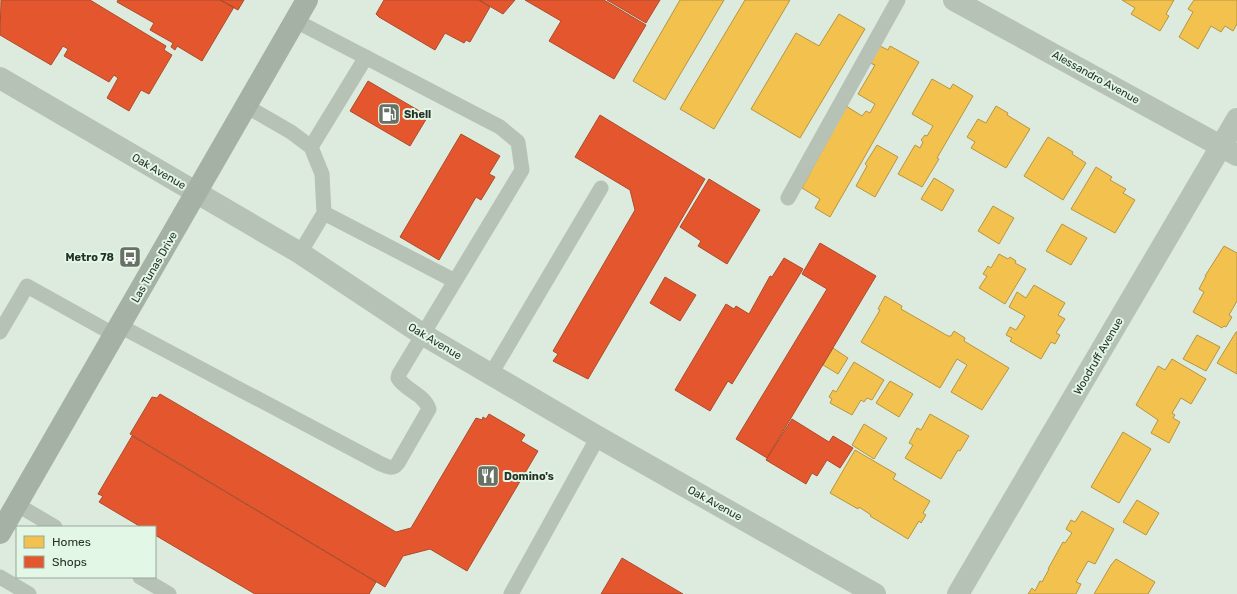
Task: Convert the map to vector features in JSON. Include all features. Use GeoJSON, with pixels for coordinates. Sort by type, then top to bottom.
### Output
{"type":"FeatureCollection","features":[{"type":"Feature","properties":{"kind":"main road","name":"Las Tunas Drive"},"geometry":{"type":"LineString","coordinates":[[0,533],[307,0]]}},
{"type":"Feature","properties":{"kind":"street","name":"Alessandro Avenue"},"geometry":{"type":"LineString","coordinates":[[954,0],[1229,150]]}},
{"type":"Feature","properties":{"kind":"street","name":"Oak Avenue"},"geometry":{"type":"LineString","coordinates":[[0,78],[300,253],[422,334],[598,437],[875,594]]}},
{"type":"Feature","properties":{"kind":"street","name":"Woodruff Avenue"},"geometry":{"type":"LineString","coordinates":[[958,594],[1229,150],[1237,119]]}},
{"type":"Feature","properties":{"kind":"lane"},"geometry":{"type":"LineString","coordinates":[[788,198],[898,0]]}},
{"type":"Feature","properties":{"kind":"lane"},"geometry":{"type":"LineString","coordinates":[[0,332],[27,286],[391,468],[398,464],[429,409],[424,400],[402,384],[398,378],[422,334],[522,170],[518,142],[500,127],[296,21]]}},
{"type":"Feature","properties":{"kind":"lane"},"geometry":{"type":"LineString","coordinates":[[311,147],[366,57]]}},
{"type":"Feature","properties":{"kind":"lane"},"geometry":{"type":"LineString","coordinates":[[246,106],[291,132],[311,147],[322,174],[324,213],[300,253]]}},
{"type":"Feature","properties":{"kind":"lane"},"geometry":{"type":"LineString","coordinates":[[491,374],[601,188]]}},
{"type":"Feature","properties":{"kind":"lane"},"geometry":{"type":"LineString","coordinates":[[324,213],[455,281]]}},
{"type":"Feature","properties":{"kind":"lane"},"geometry":{"type":"LineString","coordinates":[[510,594],[598,437]]}},
{"type":"Feature","properties":{"kind":"lane"},"geometry":{"type":"LineString","coordinates":[[16,504],[53,526]]}},
{"type":"Feature","properties":{"kind":"lane"},"geometry":{"type":"LineString","coordinates":[[0,577],[29,594]]}},
{"type":"Feature","properties":{"kind":"lane"},"geometry":{"type":"LineString","coordinates":[[142,578],[169,594]]}},
{"type":"Feature","properties":{"kind":"building: Homes"},"geometry":{"type":"Polygon","coordinates":[[[680,0],[724,0],[665,100],[633,81],[680,0]]]}},
{"type":"Feature","properties":{"kind":"building: Homes"},"geometry":{"type":"Polygon","coordinates":[[[745,0],[790,0],[714,129],[680,109],[745,0]]]}},
{"type":"Feature","properties":{"kind":"building: Homes"},"geometry":{"type":"Polygon","coordinates":[[[1122,0],[1174,0],[1166,14],[1169,16],[1160,31],[1131,14],[1135,8],[1122,0]]]}},
{"type":"Feature","properties":{"kind":"building: Homes"},"geometry":{"type":"Polygon","coordinates":[[[1194,0],[1237,0],[1237,24],[1233,31],[1225,26],[1221,32],[1211,26],[1198,49],[1179,37],[1193,12],[1188,9],[1194,0]]]}},
{"type":"Feature","properties":{"kind":"building: Homes"},"geometry":{"type":"Polygon","coordinates":[[[839,14],[865,29],[800,138],[751,109],[796,33],[819,46],[839,14]]]}},
{"type":"Feature","properties":{"kind":"building: Homes"},"geometry":{"type":"Polygon","coordinates":[[[880,46],[888,50],[890,46],[919,62],[830,217],[815,208],[820,199],[802,188],[846,106],[862,116],[866,111],[870,113],[875,104],[858,94],[875,65],[870,63],[880,46]]]}},
{"type":"Feature","properties":{"kind":"building: Homes"},"geometry":{"type":"Polygon","coordinates":[[[932,79],[950,89],[953,84],[973,96],[922,187],[898,174],[915,145],[920,148],[923,142],[921,140],[925,135],[927,136],[933,126],[912,114],[932,79]]]}},
{"type":"Feature","properties":{"kind":"building: Homes"},"geometry":{"type":"Polygon","coordinates":[[[996,106],[1008,113],[1007,115],[1030,129],[1006,168],[971,148],[975,142],[967,137],[978,119],[986,123],[996,106]]]}},
{"type":"Feature","properties":{"kind":"building: Homes"},"geometry":{"type":"Polygon","coordinates":[[[1048,137],[1073,152],[1072,154],[1086,163],[1063,200],[1024,176],[1048,137]]]}},
{"type":"Feature","properties":{"kind":"building: Homes"},"geometry":{"type":"Polygon","coordinates":[[[877,145],[898,157],[875,197],[856,186],[867,166],[865,164],[877,145]]]}},
{"type":"Feature","properties":{"kind":"building: Homes"},"geometry":{"type":"Polygon","coordinates":[[[1096,167],[1112,177],[1110,180],[1126,189],[1123,193],[1135,200],[1115,233],[1071,209],[1096,167]]]}},
{"type":"Feature","properties":{"kind":"building: Homes"},"geometry":{"type":"Polygon","coordinates":[[[934,178],[954,190],[942,211],[921,199],[934,178]]]}},
{"type":"Feature","properties":{"kind":"building: Homes"},"geometry":{"type":"Polygon","coordinates":[[[993,206],[1014,218],[999,244],[978,231],[993,206]]]}},
{"type":"Feature","properties":{"kind":"building: Homes"},"geometry":{"type":"Polygon","coordinates":[[[1062,224],[1087,238],[1071,265],[1046,251],[1062,224]]]}},
{"type":"Feature","properties":{"kind":"building: Homes"},"geometry":{"type":"Polygon","coordinates":[[[1224,246],[1237,253],[1237,301],[1229,315],[1232,317],[1226,327],[1224,326],[1222,328],[1193,312],[1204,292],[1199,289],[1205,276],[1224,246]]]}},
{"type":"Feature","properties":{"kind":"building: Homes"},"geometry":{"type":"Polygon","coordinates":[[[999,254],[1008,259],[1010,257],[1016,261],[1015,263],[1026,269],[1005,304],[979,288],[987,276],[983,274],[988,266],[991,268],[999,254]]]}},
{"type":"Feature","properties":{"kind":"building: Homes"},"geometry":{"type":"Polygon","coordinates":[[[1034,285],[1065,303],[1058,315],[1065,319],[1056,333],[1060,335],[1055,344],[1051,342],[1041,359],[1010,341],[1012,338],[1006,335],[1010,327],[1016,330],[1025,316],[1009,307],[1017,292],[1026,298],[1034,285]]]}},
{"type":"Feature","properties":{"kind":"building: Homes"},"geometry":{"type":"Polygon","coordinates":[[[885,296],[902,306],[901,309],[948,336],[951,336],[954,331],[965,338],[964,341],[1009,368],[982,410],[951,392],[967,365],[957,359],[940,388],[861,342],[880,310],[878,309],[885,296]]]}},
{"type":"Feature","properties":{"kind":"building: Homes"},"geometry":{"type":"Polygon","coordinates":[[[1237,332],[1237,374],[1217,363],[1237,332]]]}},
{"type":"Feature","properties":{"kind":"building: Homes"},"geometry":{"type":"Polygon","coordinates":[[[1197,335],[1220,347],[1206,371],[1183,359],[1197,335]]]}},
{"type":"Feature","properties":{"kind":"building: Homes"},"geometry":{"type":"Polygon","coordinates":[[[833,348],[848,358],[838,374],[823,365],[833,348]]]}},
{"type":"Feature","properties":{"kind":"building: Homes"},"geometry":{"type":"Polygon","coordinates":[[[1172,359],[1206,379],[1191,404],[1181,398],[1172,413],[1175,415],[1173,418],[1180,422],[1169,443],[1151,433],[1158,420],[1136,405],[1158,366],[1165,370],[1172,359]]]}},
{"type":"Feature","properties":{"kind":"building: Homes"},"geometry":{"type":"Polygon","coordinates":[[[854,362],[884,380],[872,400],[867,398],[864,402],[861,400],[852,415],[830,403],[832,399],[829,397],[833,390],[836,392],[854,362]]]}},
{"type":"Feature","properties":{"kind":"building: Homes"},"geometry":{"type":"Polygon","coordinates":[[[890,381],[913,394],[899,417],[876,403],[890,381]]]}},
{"type":"Feature","properties":{"kind":"building: Homes"},"geometry":{"type":"Polygon","coordinates":[[[930,414],[969,436],[960,451],[958,450],[941,479],[905,458],[913,445],[909,443],[917,428],[921,430],[930,414]]]}},
{"type":"Feature","properties":{"kind":"building: Homes"},"geometry":{"type":"Polygon","coordinates":[[[864,424],[887,438],[874,459],[852,445],[864,424]]]}},
{"type":"Feature","properties":{"kind":"building: Homes"},"geometry":{"type":"Polygon","coordinates":[[[1123,432],[1151,449],[1119,503],[1091,487],[1123,432]]]}},
{"type":"Feature","properties":{"kind":"building: Homes"},"geometry":{"type":"Polygon","coordinates":[[[855,450],[896,474],[893,479],[930,501],[923,513],[926,515],[921,523],[919,521],[908,539],[870,516],[871,515],[859,507],[858,509],[830,493],[855,450]]]}},
{"type":"Feature","properties":{"kind":"building: Homes"},"geometry":{"type":"Polygon","coordinates":[[[1137,500],[1159,513],[1146,535],[1123,522],[1137,500]]]}},
{"type":"Feature","properties":{"kind":"building: Homes"},"geometry":{"type":"Polygon","coordinates":[[[1082,511],[1114,529],[1095,564],[1088,561],[1076,582],[1081,584],[1076,594],[1028,594],[1032,588],[1035,591],[1040,581],[1042,582],[1063,542],[1065,543],[1072,533],[1066,529],[1071,520],[1075,522],[1082,511]]]}},
{"type":"Feature","properties":{"kind":"building: Homes"},"geometry":{"type":"Polygon","coordinates":[[[1116,559],[1155,582],[1148,594],[1094,594],[1116,559]]]}},
{"type":"Feature","properties":{"kind":"building: Shops"},"geometry":{"type":"Polygon","coordinates":[[[1,0],[90,0],[166,46],[164,50],[172,55],[149,94],[141,90],[129,111],[107,98],[118,78],[114,75],[109,82],[64,56],[68,49],[63,46],[51,65],[0,35],[1,0]]]}},
{"type":"Feature","properties":{"kind":"building: Shops"},"geometry":{"type":"Polygon","coordinates":[[[118,0],[220,0],[234,7],[202,61],[177,46],[175,50],[171,47],[173,43],[150,30],[154,23],[117,2],[118,0]]]}},
{"type":"Feature","properties":{"kind":"building: Shops"},"geometry":{"type":"Polygon","coordinates":[[[220,0],[244,0],[238,10],[220,0]]]}},
{"type":"Feature","properties":{"kind":"building: Shops"},"geometry":{"type":"Polygon","coordinates":[[[384,0],[479,0],[490,7],[470,42],[466,40],[464,43],[445,33],[435,50],[379,17],[376,14],[384,0]]]}},
{"type":"Feature","properties":{"kind":"building: Shops"},"geometry":{"type":"Polygon","coordinates":[[[479,0],[515,0],[503,14],[479,0]]]}},
{"type":"Feature","properties":{"kind":"building: Shops"},"geometry":{"type":"Polygon","coordinates":[[[525,0],[604,0],[646,25],[614,79],[549,41],[561,21],[525,0]]]}},
{"type":"Feature","properties":{"kind":"building: Shops"},"geometry":{"type":"Polygon","coordinates":[[[607,0],[660,0],[646,23],[607,0]]]}},
{"type":"Feature","properties":{"kind":"building: Shops"},"geometry":{"type":"Polygon","coordinates":[[[368,81],[428,116],[410,146],[350,111],[368,81]]]}},
{"type":"Feature","properties":{"kind":"building: Shops"},"geometry":{"type":"Polygon","coordinates":[[[600,115],[705,179],[588,379],[553,361],[558,354],[553,351],[635,210],[630,190],[575,157],[600,115]]]}},
{"type":"Feature","properties":{"kind":"building: Shops"},"geometry":{"type":"Polygon","coordinates":[[[461,134],[500,156],[489,174],[495,177],[481,200],[476,197],[439,260],[400,237],[461,134]]]}},
{"type":"Feature","properties":{"kind":"building: Shops"},"geometry":{"type":"Polygon","coordinates":[[[709,179],[760,210],[727,264],[698,246],[701,241],[680,227],[709,179]]]}},
{"type":"Feature","properties":{"kind":"building: Shops"},"geometry":{"type":"Polygon","coordinates":[[[820,243],[876,276],[767,458],[736,439],[827,289],[802,274],[820,243]]]}},
{"type":"Feature","properties":{"kind":"building: Shops"},"geometry":{"type":"Polygon","coordinates":[[[784,258],[803,269],[732,384],[728,381],[710,411],[675,390],[726,304],[734,309],[736,306],[749,314],[770,276],[772,277],[784,258]]]}},
{"type":"Feature","properties":{"kind":"building: Shops"},"geometry":{"type":"Polygon","coordinates":[[[665,277],[696,295],[680,321],[650,303],[665,277]]]}},
{"type":"Feature","properties":{"kind":"building: Shops"},"geometry":{"type":"Polygon","coordinates":[[[160,394],[396,532],[411,528],[476,418],[482,420],[483,417],[486,419],[489,414],[525,435],[521,441],[538,451],[467,571],[430,549],[403,556],[385,587],[130,434],[152,397],[157,398],[160,394]]]}},
{"type":"Feature","properties":{"kind":"building: Shops"},"geometry":{"type":"Polygon","coordinates":[[[792,419],[829,442],[833,436],[853,448],[840,468],[827,460],[817,476],[812,473],[806,484],[766,460],[792,419]]]}},
{"type":"Feature","properties":{"kind":"building: Shops"},"geometry":{"type":"Polygon","coordinates":[[[132,436],[376,582],[369,594],[255,594],[156,536],[156,526],[139,526],[99,502],[103,496],[98,494],[132,436]]]}},
{"type":"Feature","properties":{"kind":"building: Shops"},"geometry":{"type":"Polygon","coordinates":[[[622,558],[683,594],[601,594],[622,558]]]}},
{"type":"Feature","properties":{"kind":"place","name":"Shell"},"geometry":{"type":"Point","coordinates":[389,114]}},
{"type":"Feature","properties":{"kind":"place","name":"Metro 78"},"geometry":{"type":"Point","coordinates":[130,257]}},
{"type":"Feature","properties":{"kind":"place","name":"Domino's"},"geometry":{"type":"Point","coordinates":[488,476]}}]}
